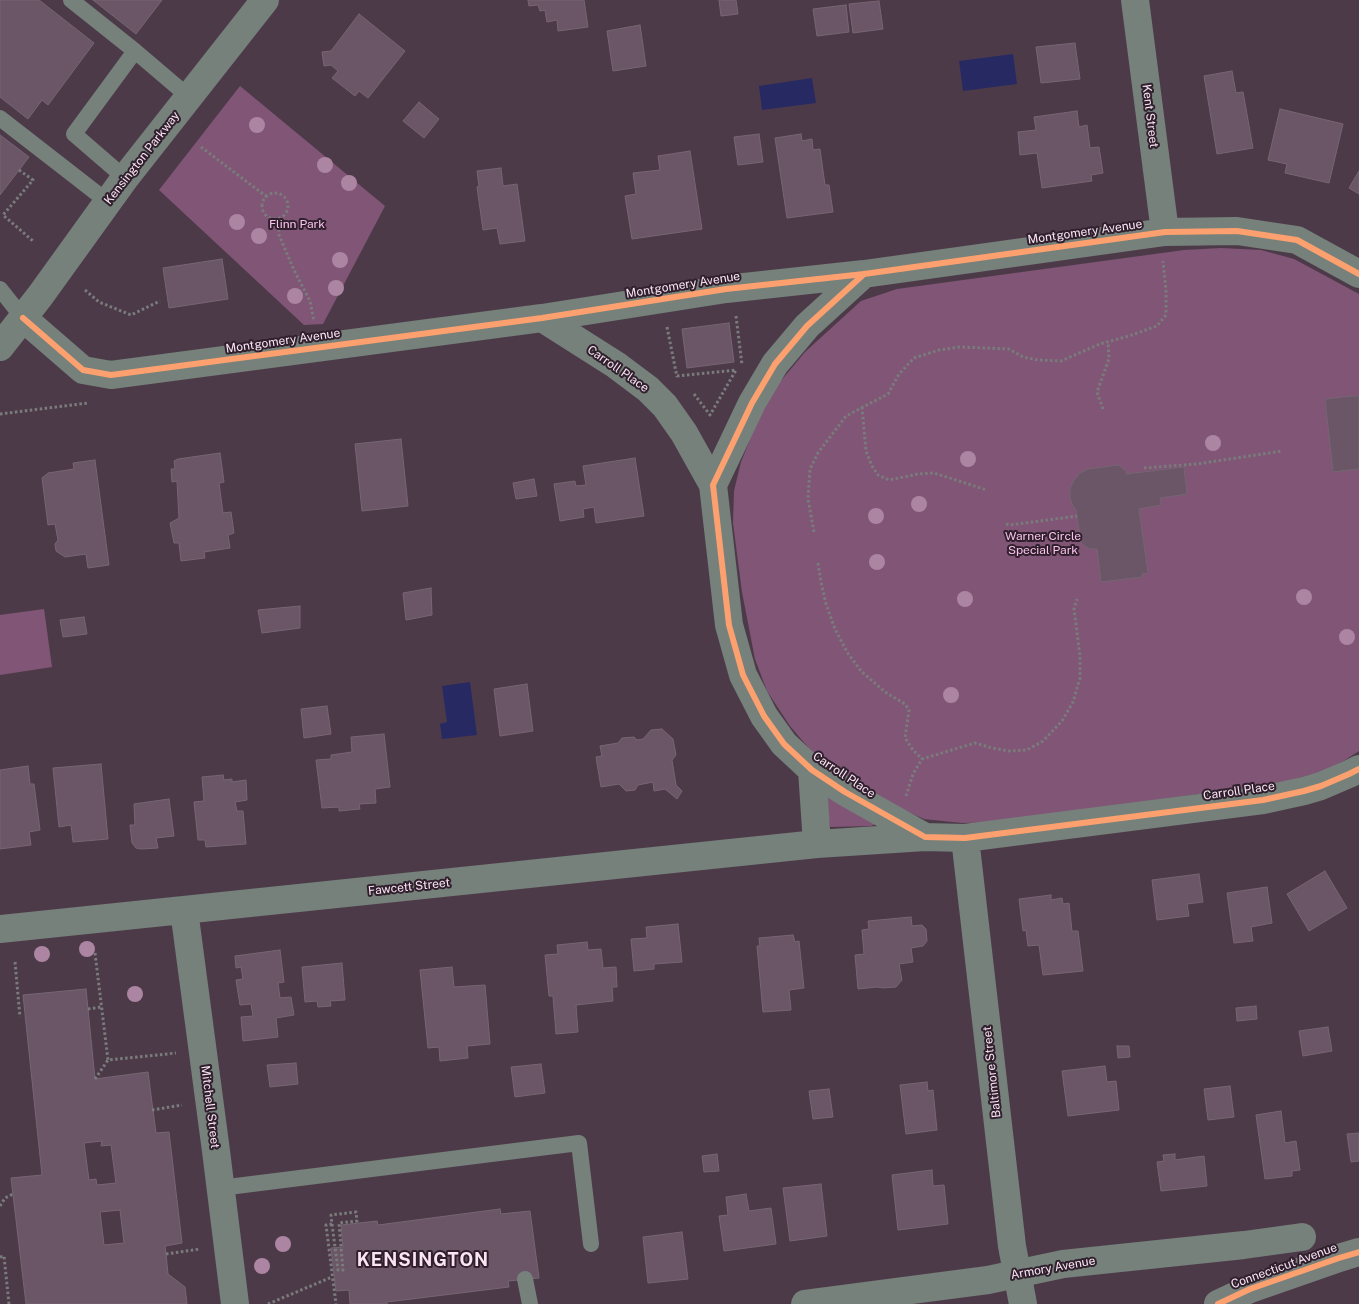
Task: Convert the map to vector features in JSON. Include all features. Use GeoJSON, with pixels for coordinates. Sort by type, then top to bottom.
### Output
{"type":"FeatureCollection","features":[{"type":"Feature","properties":{"kind":"main road","name":"Connecticut Avenue"},"geometry":{"type":"LineString","coordinates":[[1218,1304],[1250,1289],[1359,1252]]}},
{"type":"Feature","properties":{"kind":"street","name":"Kensington Parkway"},"geometry":{"type":"LineString","coordinates":[[23,318],[125,178],[265,0]]}},
{"type":"Feature","properties":{"kind":"street","name":"Kent Street"},"geometry":{"type":"LineString","coordinates":[[1135,0],[1165,232]]}},
{"type":"Feature","properties":{"kind":"street","name":"Montgomery Avenue"},"geometry":{"type":"LineString","coordinates":[[23,318],[83,370],[111,375],[542,318],[733,288],[864,274],[1165,232],[1237,231],[1297,240],[1359,274]]}},
{"type":"Feature","properties":{"kind":"street"},"geometry":{"type":"LineString","coordinates":[[713,485],[752,403],[775,364],[807,326],[864,274]]}},
{"type":"Feature","properties":{"kind":"street"},"geometry":{"type":"LineString","coordinates":[[0,347],[23,318]]}},
{"type":"Feature","properties":{"kind":"street","name":"Carroll Place"},"geometry":{"type":"LineString","coordinates":[[542,318],[616,365],[648,389],[666,406],[684,433],[713,485],[729,625],[743,675],[764,716],[784,744],[812,770],[845,792],[916,832],[965,838],[1264,800],[1304,792],[1359,769]]}},
{"type":"Feature","properties":{"kind":"street"},"geometry":{"type":"LineString","coordinates":[[812,770],[817,844]]}},
{"type":"Feature","properties":{"kind":"street","name":"Fawcett Street"},"geometry":{"type":"LineString","coordinates":[[0,929],[817,844],[916,832]]}},
{"type":"Feature","properties":{"kind":"street","name":"Baltimore Street"},"geometry":{"type":"LineString","coordinates":[[965,838],[1012,1246],[1023,1304]]}},
{"type":"Feature","properties":{"kind":"street","name":"Mitchell Street"},"geometry":{"type":"LineString","coordinates":[[184,910],[235,1304]]}},
{"type":"Feature","properties":{"kind":"street","name":"Armory Avenue"},"geometry":{"type":"LineString","coordinates":[[805,1304],[988,1280],[1063,1264],[1302,1237]]}},
{"type":"Feature","properties":{"kind":"lane"},"geometry":{"type":"LineString","coordinates":[[71,0],[190,96]]}},
{"type":"Feature","properties":{"kind":"lane"},"geometry":{"type":"LineString","coordinates":[[125,178],[74,134],[135,51]]}},
{"type":"Feature","properties":{"kind":"lane"},"geometry":{"type":"LineString","coordinates":[[0,118],[108,202]]}},
{"type":"Feature","properties":{"kind":"lane"},"geometry":{"type":"LineString","coordinates":[[0,289],[23,318]]}},
{"type":"Feature","properties":{"kind":"lane"},"geometry":{"type":"LineString","coordinates":[[220,1188],[579,1143],[591,1244]]}},
{"type":"Feature","properties":{"kind":"lane"},"geometry":{"type":"LineString","coordinates":[[525,1279],[530,1304]]}},
{"type":"Feature","properties":{"kind":"path"},"geometry":{"type":"LineString","coordinates":[[201,147],[266,197]]}},
{"type":"Feature","properties":{"kind":"path"},"geometry":{"type":"LineString","coordinates":[[19,170],[33,180],[3,215],[33,241]]}},
{"type":"Feature","properties":{"kind":"path"},"geometry":{"type":"LineString","coordinates":[[270,194],[279,194],[286,198],[288,202],[288,211],[278,219],[269,218],[264,212],[262,204],[270,194]]}},
{"type":"Feature","properties":{"kind":"path"},"geometry":{"type":"LineString","coordinates":[[278,219],[279,234],[294,270],[310,301],[313,316]]}},
{"type":"Feature","properties":{"kind":"path"},"geometry":{"type":"LineString","coordinates":[[814,532],[808,499],[810,469],[818,453],[846,416],[888,394],[899,374],[914,358],[939,350],[960,347],[1009,350],[1023,357],[1038,360],[1061,360],[1100,344],[1157,326],[1166,315],[1163,260]]}},
{"type":"Feature","properties":{"kind":"path"},"geometry":{"type":"LineString","coordinates":[[677,376],[742,370],[733,288]]}},
{"type":"Feature","properties":{"kind":"path"},"geometry":{"type":"LineString","coordinates":[[85,290],[99,302],[130,315],[160,301]]}},
{"type":"Feature","properties":{"kind":"path"},"geometry":{"type":"LineString","coordinates":[[666,320],[679,385]]}},
{"type":"Feature","properties":{"kind":"path"},"geometry":{"type":"LineString","coordinates":[[1103,409],[1097,392],[1109,359],[1108,342]]}},
{"type":"Feature","properties":{"kind":"path"},"geometry":{"type":"LineString","coordinates":[[687,392],[692,392],[710,415],[736,370]]}},
{"type":"Feature","properties":{"kind":"path"},"geometry":{"type":"LineString","coordinates":[[0,414],[88,403]]}},
{"type":"Feature","properties":{"kind":"path"},"geometry":{"type":"LineString","coordinates":[[862,408],[866,451],[872,466],[878,474],[889,480],[934,473],[987,490]]}},
{"type":"Feature","properties":{"kind":"path"},"geometry":{"type":"LineString","coordinates":[[1144,468],[1197,464],[1282,451]]}},
{"type":"Feature","properties":{"kind":"path"},"geometry":{"type":"LineString","coordinates":[[1006,524],[1077,516]]}},
{"type":"Feature","properties":{"kind":"path"},"geometry":{"type":"LineString","coordinates":[[818,562],[826,604],[846,652],[861,671],[886,692],[905,704],[909,710],[905,738],[922,759]]}},
{"type":"Feature","properties":{"kind":"path"},"geometry":{"type":"LineString","coordinates":[[916,832],[906,793],[913,774],[922,759],[975,743],[992,748],[1027,750],[1043,741],[1062,721],[1073,702],[1080,678],[1080,656],[1074,609],[1078,599]]}},
{"type":"Feature","properties":{"kind":"path"},"geometry":{"type":"LineString","coordinates":[[94,953],[108,1060],[95,1079]]}},
{"type":"Feature","properties":{"kind":"path"},"geometry":{"type":"LineString","coordinates":[[15,962],[20,1017]]}},
{"type":"Feature","properties":{"kind":"path"},"geometry":{"type":"LineString","coordinates":[[88,1009],[101,1006]]}},
{"type":"Feature","properties":{"kind":"path"},"geometry":{"type":"LineString","coordinates":[[108,1060],[180,1053]]}},
{"type":"Feature","properties":{"kind":"path"},"geometry":{"type":"LineString","coordinates":[[152,1110],[186,1105]]}},
{"type":"Feature","properties":{"kind":"path"},"geometry":{"type":"LineString","coordinates":[[0,1206],[5,1198],[13,1194]]}},
{"type":"Feature","properties":{"kind":"path"},"geometry":{"type":"LineString","coordinates":[[356,1212],[357,1221],[339,1223],[345,1269],[338,1270],[332,1224],[331,1215],[356,1212]]}},
{"type":"Feature","properties":{"kind":"path"},"geometry":{"type":"LineString","coordinates":[[332,1224],[326,1225],[336,1304]]}},
{"type":"Feature","properties":{"kind":"path"},"geometry":{"type":"LineString","coordinates":[[166,1254],[203,1249]]}},
{"type":"Feature","properties":{"kind":"path"},"geometry":{"type":"LineString","coordinates":[[0,1257],[4,1256],[9,1304]]}},
{"type":"Feature","properties":{"kind":"path"},"geometry":{"type":"LineString","coordinates":[[268,1304],[332,1277]]}},
{"type":"Feature","properties":{"kind":"green space","name":"Flinn Park"},"geometry":{"type":"Polygon","coordinates":[[[240,86],[385,206],[323,324],[304,325],[159,190],[240,86]]]}},
{"type":"Feature","properties":{"kind":"green space","name":"Warner Circle Special Park"},"geometry":{"type":"Polygon","coordinates":[[[1221,248],[1261,250],[1294,259],[1359,294],[1359,751],[1331,769],[1284,782],[1004,822],[962,823],[924,819],[894,806],[855,786],[818,759],[790,726],[767,691],[755,659],[742,592],[733,523],[734,491],[741,462],[757,422],[780,382],[805,352],[861,301],[897,289],[1184,250],[1221,248]]]}},
{"type":"Feature","properties":{"kind":"green space"},"geometry":{"type":"Polygon","coordinates":[[[44,609],[52,667],[0,675],[0,615],[44,609]]]}},
{"type":"Feature","properties":{"kind":"green space"},"geometry":{"type":"Polygon","coordinates":[[[826,797],[875,824],[871,826],[830,827],[826,797]]]}},
{"type":"Feature","properties":{"kind":"shaded area"},"geometry":{"type":"Polygon","coordinates":[[[1013,54],[1017,84],[963,91],[959,61],[1013,54]]]}},
{"type":"Feature","properties":{"kind":"shaded area"},"geometry":{"type":"Polygon","coordinates":[[[812,78],[816,103],[762,110],[759,86],[812,78]]]}},
{"type":"Feature","properties":{"kind":"shaded area"},"geometry":{"type":"Polygon","coordinates":[[[470,682],[477,735],[442,739],[440,724],[447,722],[442,686],[470,682]]]}},
{"type":"Feature","properties":{"kind":"building"},"geometry":{"type":"Polygon","coordinates":[[[0,0],[39,0],[94,43],[48,105],[42,100],[28,119],[0,97],[0,0]]]}},
{"type":"Feature","properties":{"kind":"building"},"geometry":{"type":"Polygon","coordinates":[[[93,0],[162,0],[136,34],[93,0]]]}},
{"type":"Feature","properties":{"kind":"building"},"geometry":{"type":"Polygon","coordinates":[[[528,0],[584,0],[588,27],[558,31],[557,20],[547,22],[545,10],[540,11],[538,5],[529,6],[528,0]]]}},
{"type":"Feature","properties":{"kind":"building"},"geometry":{"type":"Polygon","coordinates":[[[719,0],[736,0],[738,14],[721,16],[719,0]]]}},
{"type":"Feature","properties":{"kind":"building"},"geometry":{"type":"Polygon","coordinates":[[[879,1],[883,29],[853,33],[849,4],[879,1]]]}},
{"type":"Feature","properties":{"kind":"building"},"geometry":{"type":"Polygon","coordinates":[[[846,5],[849,32],[817,36],[813,9],[846,5]]]}},
{"type":"Feature","properties":{"kind":"building"},"geometry":{"type":"Polygon","coordinates":[[[359,14],[405,51],[368,98],[359,91],[355,96],[332,78],[338,71],[331,65],[324,66],[322,52],[331,51],[359,14]]]}},
{"type":"Feature","properties":{"kind":"building"},"geometry":{"type":"Polygon","coordinates":[[[640,25],[646,66],[613,71],[607,31],[640,25]]]}},
{"type":"Feature","properties":{"kind":"building"},"geometry":{"type":"Polygon","coordinates":[[[1075,43],[1080,79],[1041,83],[1036,47],[1075,43]]]}},
{"type":"Feature","properties":{"kind":"building"},"geometry":{"type":"Polygon","coordinates":[[[1232,71],[1236,93],[1243,92],[1253,148],[1217,154],[1204,76],[1232,71]]]}},
{"type":"Feature","properties":{"kind":"building"},"geometry":{"type":"Polygon","coordinates":[[[419,102],[439,119],[424,138],[403,121],[419,102]]]}},
{"type":"Feature","properties":{"kind":"building"},"geometry":{"type":"Polygon","coordinates":[[[1280,109],[1343,124],[1329,183],[1285,173],[1287,164],[1268,160],[1280,109]]]}},
{"type":"Feature","properties":{"kind":"building"},"geometry":{"type":"Polygon","coordinates":[[[1077,111],[1079,127],[1087,125],[1090,148],[1099,147],[1103,173],[1091,175],[1092,181],[1042,188],[1037,153],[1020,155],[1018,132],[1036,130],[1034,117],[1077,111]]]}},
{"type":"Feature","properties":{"kind":"building"},"geometry":{"type":"Polygon","coordinates":[[[759,134],[763,162],[738,165],[734,137],[759,134]]]}},
{"type":"Feature","properties":{"kind":"building"},"geometry":{"type":"Polygon","coordinates":[[[801,134],[802,141],[812,139],[813,150],[820,149],[825,185],[829,185],[833,212],[787,218],[775,138],[801,134]]]}},
{"type":"Feature","properties":{"kind":"building"},"geometry":{"type":"Polygon","coordinates":[[[0,135],[29,157],[0,195],[0,135]]]}},
{"type":"Feature","properties":{"kind":"building"},"geometry":{"type":"Polygon","coordinates":[[[690,151],[702,229],[632,239],[625,196],[636,194],[633,173],[660,170],[658,156],[690,151]]]}},
{"type":"Feature","properties":{"kind":"building"},"geometry":{"type":"Polygon","coordinates":[[[501,168],[503,186],[517,184],[525,241],[500,244],[497,228],[483,230],[477,187],[479,186],[477,171],[501,168]]]}},
{"type":"Feature","properties":{"kind":"building"},"geometry":{"type":"Polygon","coordinates":[[[1359,171],[1359,194],[1349,188],[1359,171]]]}},
{"type":"Feature","properties":{"kind":"building"},"geometry":{"type":"Polygon","coordinates":[[[222,259],[228,299],[169,308],[163,268],[222,259]]]}},
{"type":"Feature","properties":{"kind":"building"},"geometry":{"type":"Polygon","coordinates":[[[729,323],[734,362],[687,368],[682,329],[729,323]]]}},
{"type":"Feature","properties":{"kind":"building"},"geometry":{"type":"Polygon","coordinates":[[[1359,396],[1359,469],[1333,472],[1325,399],[1359,396]]]}},
{"type":"Feature","properties":{"kind":"building"},"geometry":{"type":"Polygon","coordinates":[[[401,439],[408,506],[362,511],[355,444],[401,439]]]}},
{"type":"Feature","properties":{"kind":"building"},"geometry":{"type":"Polygon","coordinates":[[[220,453],[224,482],[219,483],[223,513],[231,512],[234,533],[228,535],[230,548],[204,552],[205,558],[181,561],[179,543],[174,543],[170,523],[179,518],[177,481],[172,482],[171,469],[175,469],[174,461],[178,459],[220,453]]]}},
{"type":"Feature","properties":{"kind":"building"},"geometry":{"type":"Polygon","coordinates":[[[635,458],[644,516],[596,523],[594,507],[583,509],[584,517],[560,521],[554,484],[575,481],[576,486],[586,485],[583,466],[635,458]]]}},
{"type":"Feature","properties":{"kind":"building"},"geometry":{"type":"Polygon","coordinates":[[[95,460],[109,565],[88,568],[86,554],[65,557],[56,551],[55,544],[58,540],[55,524],[48,525],[42,478],[48,473],[74,469],[73,463],[95,460]]]}},
{"type":"Feature","properties":{"kind":"building"},"geometry":{"type":"Polygon","coordinates":[[[1119,465],[1126,471],[1126,474],[1184,467],[1187,494],[1160,498],[1161,505],[1139,509],[1148,573],[1142,574],[1142,577],[1101,582],[1097,549],[1090,549],[1081,543],[1076,510],[1070,497],[1070,488],[1080,473],[1088,469],[1119,465]]]}},
{"type":"Feature","properties":{"kind":"building"},"geometry":{"type":"Polygon","coordinates":[[[534,479],[537,496],[516,499],[513,483],[534,479]]]}},
{"type":"Feature","properties":{"kind":"building"},"geometry":{"type":"Polygon","coordinates":[[[431,588],[432,615],[406,620],[403,593],[431,588]]]}},
{"type":"Feature","properties":{"kind":"building"},"geometry":{"type":"Polygon","coordinates":[[[300,606],[300,628],[262,633],[258,610],[300,606]]]}},
{"type":"Feature","properties":{"kind":"building"},"geometry":{"type":"Polygon","coordinates":[[[84,617],[87,634],[63,637],[60,620],[84,617]]]}},
{"type":"Feature","properties":{"kind":"building"},"geometry":{"type":"Polygon","coordinates":[[[527,684],[533,731],[500,736],[494,689],[527,684]]]}},
{"type":"Feature","properties":{"kind":"building"},"geometry":{"type":"Polygon","coordinates":[[[327,706],[331,734],[304,738],[301,709],[327,706]]]}},
{"type":"Feature","properties":{"kind":"building"},"geometry":{"type":"Polygon","coordinates":[[[662,729],[673,739],[676,755],[672,760],[676,785],[682,791],[677,799],[665,789],[654,791],[653,782],[638,785],[635,790],[626,791],[619,784],[601,787],[596,757],[602,756],[600,746],[618,743],[622,738],[634,737],[637,740],[643,739],[651,730],[662,729]]]}},
{"type":"Feature","properties":{"kind":"building"},"geometry":{"type":"Polygon","coordinates":[[[384,734],[390,787],[375,789],[376,803],[359,804],[360,809],[339,811],[339,807],[322,808],[316,760],[331,759],[331,755],[352,752],[351,737],[384,734]]]}},
{"type":"Feature","properties":{"kind":"building"},"geometry":{"type":"Polygon","coordinates":[[[101,764],[108,839],[73,842],[71,825],[59,827],[53,768],[101,764]]]}},
{"type":"Feature","properties":{"kind":"building"},"geometry":{"type":"Polygon","coordinates":[[[28,766],[30,784],[34,784],[40,830],[29,832],[31,845],[0,849],[0,770],[28,766]]]}},
{"type":"Feature","properties":{"kind":"building"},"geometry":{"type":"Polygon","coordinates":[[[223,775],[224,780],[232,779],[232,782],[246,780],[247,800],[235,802],[237,811],[243,811],[246,844],[206,847],[205,840],[198,840],[194,802],[204,801],[202,777],[223,775]]]}},
{"type":"Feature","properties":{"kind":"building"},"geometry":{"type":"Polygon","coordinates":[[[169,799],[174,836],[156,838],[158,848],[136,848],[132,843],[130,825],[135,825],[134,804],[169,799]]]}},
{"type":"Feature","properties":{"kind":"building"},"geometry":{"type":"Polygon","coordinates":[[[1325,871],[1347,908],[1309,931],[1287,894],[1325,871]]]}},
{"type":"Feature","properties":{"kind":"building"},"geometry":{"type":"Polygon","coordinates":[[[1199,874],[1203,902],[1187,904],[1189,916],[1157,920],[1152,880],[1199,874]]]}},
{"type":"Feature","properties":{"kind":"building"},"geometry":{"type":"Polygon","coordinates":[[[1267,887],[1272,923],[1251,927],[1253,941],[1234,943],[1227,893],[1267,887]]]}},
{"type":"Feature","properties":{"kind":"building"},"geometry":{"type":"Polygon","coordinates":[[[1051,895],[1051,900],[1062,898],[1063,904],[1069,903],[1072,931],[1078,931],[1083,971],[1043,975],[1039,945],[1028,946],[1026,930],[1023,931],[1019,899],[1051,895]]]}},
{"type":"Feature","properties":{"kind":"building"},"geometry":{"type":"Polygon","coordinates":[[[911,917],[912,926],[922,925],[926,929],[927,941],[923,946],[911,948],[913,962],[899,964],[902,980],[896,987],[858,989],[855,955],[864,954],[862,930],[869,929],[868,921],[911,917]]]}},
{"type":"Feature","properties":{"kind":"building"},"geometry":{"type":"Polygon","coordinates":[[[678,924],[682,962],[654,964],[654,969],[634,971],[631,939],[647,938],[646,927],[678,924]]]}},
{"type":"Feature","properties":{"kind":"building"},"geometry":{"type":"Polygon","coordinates":[[[793,935],[795,942],[799,941],[804,988],[789,990],[791,1010],[763,1012],[757,946],[760,946],[759,938],[793,935]]]}},
{"type":"Feature","properties":{"kind":"building"},"geometry":{"type":"Polygon","coordinates":[[[587,942],[588,950],[601,949],[603,968],[616,967],[617,987],[612,987],[613,1001],[576,1005],[578,1032],[556,1034],[553,996],[549,996],[545,955],[558,954],[557,945],[587,942]]]}},
{"type":"Feature","properties":{"kind":"building"},"geometry":{"type":"Polygon","coordinates":[[[280,950],[284,982],[278,983],[280,998],[291,997],[294,1015],[276,1018],[278,1037],[243,1041],[241,1017],[253,1016],[251,1004],[240,1005],[236,980],[243,979],[241,967],[236,968],[235,956],[280,950]]]}},
{"type":"Feature","properties":{"kind":"building"},"geometry":{"type":"Polygon","coordinates":[[[342,963],[345,1000],[330,1001],[331,1006],[318,1007],[317,1001],[305,1002],[302,967],[342,963]]]}},
{"type":"Feature","properties":{"kind":"building"},"geometry":{"type":"Polygon","coordinates":[[[452,967],[454,987],[485,985],[490,1044],[467,1046],[468,1058],[440,1061],[439,1047],[428,1048],[420,970],[452,967]]]}},
{"type":"Feature","properties":{"kind":"building"},"geometry":{"type":"Polygon","coordinates":[[[86,989],[95,1079],[148,1072],[156,1133],[169,1132],[182,1243],[165,1246],[168,1274],[185,1287],[187,1304],[26,1304],[11,1178],[42,1175],[23,995],[86,989]],[[102,1141],[84,1143],[89,1180],[96,1179],[97,1185],[116,1183],[111,1145],[101,1146],[102,1141]],[[120,1210],[100,1212],[104,1245],[124,1243],[120,1210]]]}},
{"type":"Feature","properties":{"kind":"building"},"geometry":{"type":"Polygon","coordinates":[[[1256,1006],[1257,1019],[1237,1021],[1236,1008],[1256,1006]]]}},
{"type":"Feature","properties":{"kind":"building"},"geometry":{"type":"Polygon","coordinates":[[[1328,1027],[1332,1051],[1303,1056],[1299,1031],[1328,1027]]]}},
{"type":"Feature","properties":{"kind":"building"},"geometry":{"type":"Polygon","coordinates":[[[1117,1046],[1129,1046],[1130,1057],[1118,1058],[1117,1046]]]}},
{"type":"Feature","properties":{"kind":"building"},"geometry":{"type":"Polygon","coordinates":[[[296,1063],[298,1084],[270,1087],[267,1065],[296,1063]]]}},
{"type":"Feature","properties":{"kind":"building"},"geometry":{"type":"Polygon","coordinates":[[[541,1064],[545,1093],[515,1097],[511,1067],[541,1064]]]}},
{"type":"Feature","properties":{"kind":"building"},"geometry":{"type":"Polygon","coordinates":[[[1105,1066],[1107,1082],[1116,1081],[1119,1110],[1068,1116],[1062,1071],[1105,1066]]]}},
{"type":"Feature","properties":{"kind":"building"},"geometry":{"type":"Polygon","coordinates":[[[927,1082],[928,1091],[933,1090],[937,1130],[906,1134],[900,1085],[927,1082]]]}},
{"type":"Feature","properties":{"kind":"building"},"geometry":{"type":"Polygon","coordinates":[[[1230,1086],[1234,1117],[1208,1120],[1204,1089],[1230,1086]]]}},
{"type":"Feature","properties":{"kind":"building"},"geometry":{"type":"Polygon","coordinates":[[[829,1089],[833,1117],[813,1119],[809,1091],[829,1089]]]}},
{"type":"Feature","properties":{"kind":"building"},"geometry":{"type":"Polygon","coordinates":[[[1281,1111],[1285,1143],[1296,1141],[1300,1170],[1292,1171],[1292,1176],[1265,1179],[1256,1115],[1281,1111]]]}},
{"type":"Feature","properties":{"kind":"building"},"geometry":{"type":"Polygon","coordinates":[[[1359,1133],[1359,1161],[1351,1162],[1347,1134],[1359,1133]]]}},
{"type":"Feature","properties":{"kind":"building"},"geometry":{"type":"Polygon","coordinates":[[[717,1154],[719,1171],[704,1172],[702,1156],[717,1154]]]}},
{"type":"Feature","properties":{"kind":"building"},"geometry":{"type":"Polygon","coordinates":[[[1175,1154],[1175,1160],[1204,1156],[1207,1186],[1161,1191],[1157,1162],[1164,1161],[1163,1155],[1175,1154]]]}},
{"type":"Feature","properties":{"kind":"building"},"geometry":{"type":"Polygon","coordinates":[[[932,1170],[933,1186],[944,1185],[948,1224],[898,1230],[892,1175],[932,1170]]]}},
{"type":"Feature","properties":{"kind":"building"},"geometry":{"type":"Polygon","coordinates":[[[821,1184],[827,1236],[790,1241],[783,1188],[821,1184]]]}},
{"type":"Feature","properties":{"kind":"building"},"geometry":{"type":"Polygon","coordinates":[[[746,1194],[749,1211],[771,1208],[776,1244],[724,1251],[719,1216],[728,1215],[726,1197],[746,1194]]]}},
{"type":"Feature","properties":{"kind":"building"},"geometry":{"type":"Polygon","coordinates":[[[500,1209],[501,1214],[530,1211],[539,1278],[508,1281],[509,1287],[387,1302],[387,1304],[350,1304],[349,1290],[336,1291],[331,1248],[343,1247],[341,1225],[377,1221],[378,1225],[500,1209]]]}},
{"type":"Feature","properties":{"kind":"building"},"geometry":{"type":"Polygon","coordinates":[[[682,1232],[688,1279],[648,1283],[643,1237],[682,1232]]]}},
{"type":"Feature","properties":{"kind":"cycle path"},"geometry":{"type":"LineString","coordinates":[[23,318],[83,370],[111,375],[542,318],[726,289],[864,274],[1165,232],[1237,231],[1297,240],[1359,274]]}},
{"type":"Feature","properties":{"kind":"cycle path"},"geometry":{"type":"LineString","coordinates":[[864,274],[807,326],[775,364],[752,403],[713,485],[729,625],[743,675],[764,716],[784,744],[812,770],[845,792],[925,837],[965,838],[1263,800],[1321,786],[1359,769]]}},
{"type":"Feature","properties":{"kind":"cycle path"},"geometry":{"type":"LineString","coordinates":[[1218,1304],[1250,1289],[1359,1252]]}},
{"type":"Feature","properties":{"kind":"district","name":"KENSINGTON"},"geometry":{"type":"Point","coordinates":[423,1260]}}]}
